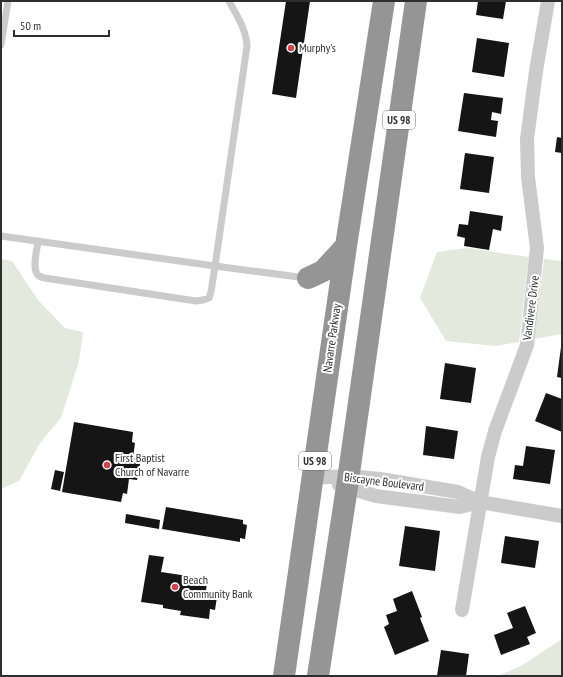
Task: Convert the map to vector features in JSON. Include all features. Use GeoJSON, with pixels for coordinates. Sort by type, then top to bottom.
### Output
{"type":"FeatureCollection","features":[{"type":"Feature","properties":{"kind":"highway","name":"Navarre Parkway"},"geometry":{"type":"LineString","coordinates":[[284,676],[346,246],[384,1]]}},
{"type":"Feature","properties":{"kind":"highway","name":"US 98"},"geometry":{"type":"LineString","coordinates":[[318,676],[348,481],[416,1]]}},
{"type":"Feature","properties":{"kind":"highway"},"geometry":{"type":"LineString","coordinates":[[308,278],[323,271],[346,246]]}},
{"type":"Feature","properties":{"kind":"highway"},"geometry":{"type":"LineString","coordinates":[[308,278],[316,282],[322,288],[336,314]]}},
{"type":"Feature","properties":{"kind":"street","name":"Vandivere Drive"},"geometry":{"type":"LineString","coordinates":[[462,610],[480,502],[495,431],[527,345],[529,312],[536,271],[538,248],[528,177],[527,139],[548,1]]}},
{"type":"Feature","properties":{"kind":"street","name":"Biscayne Boulevard"},"geometry":{"type":"LineString","coordinates":[[312,478],[348,481],[376,496],[460,507],[480,502],[562,516]]}},
{"type":"Feature","properties":{"kind":"lane"},"geometry":{"type":"LineString","coordinates":[[1,45],[8,1]]}},
{"type":"Feature","properties":{"kind":"lane"},"geometry":{"type":"LineString","coordinates":[[38,242],[35,272],[39,276],[45,278],[196,301],[209,298],[248,46],[244,27],[229,1]]}},
{"type":"Feature","properties":{"kind":"lane"},"geometry":{"type":"LineString","coordinates":[[1,236],[308,278]]}},
{"type":"Feature","properties":{"kind":"shaded area"},"geometry":{"type":"Polygon","coordinates":[[[467,248],[529,257],[519,342],[495,346],[446,341],[420,298],[437,252],[467,248]]]}},
{"type":"Feature","properties":{"kind":"shaded area"},"geometry":{"type":"Polygon","coordinates":[[[1,259],[12,261],[38,300],[65,328],[83,332],[79,361],[61,418],[40,443],[19,481],[1,489],[1,259]]]}},
{"type":"Feature","properties":{"kind":"shaded area"},"geometry":{"type":"Polygon","coordinates":[[[544,259],[562,261],[562,334],[534,339],[544,259]]]}},
{"type":"Feature","properties":{"kind":"shaded area"},"geometry":{"type":"Polygon","coordinates":[[[562,639],[562,676],[498,676],[521,666],[562,639]]]}},
{"type":"Feature","properties":{"kind":"building","name":"Murphy's"},"geometry":{"type":"Polygon","coordinates":[[[286,1],[310,1],[296,98],[272,94],[286,1]]]}},
{"type":"Feature","properties":{"kind":"building"},"geometry":{"type":"Polygon","coordinates":[[[478,1],[506,1],[503,19],[476,15],[478,1]]]}},
{"type":"Feature","properties":{"kind":"building"},"geometry":{"type":"Polygon","coordinates":[[[477,38],[509,43],[504,77],[472,72],[477,38]]]}},
{"type":"Feature","properties":{"kind":"building"},"geometry":{"type":"Polygon","coordinates":[[[464,93],[503,98],[501,114],[492,112],[491,120],[498,121],[496,137],[458,131],[464,93]]]}},
{"type":"Feature","properties":{"kind":"building"},"geometry":{"type":"Polygon","coordinates":[[[557,137],[562,138],[562,153],[555,152],[557,137]]]}},
{"type":"Feature","properties":{"kind":"building"},"geometry":{"type":"Polygon","coordinates":[[[465,153],[494,157],[489,193],[460,189],[465,153]]]}},
{"type":"Feature","properties":{"kind":"building"},"geometry":{"type":"Polygon","coordinates":[[[470,211],[503,216],[501,231],[493,229],[489,250],[464,246],[465,238],[457,236],[459,224],[468,225],[470,211]]]}},
{"type":"Feature","properties":{"kind":"building"},"geometry":{"type":"Polygon","coordinates":[[[562,347],[562,378],[557,377],[562,347]]]}},
{"type":"Feature","properties":{"kind":"building"},"geometry":{"type":"Polygon","coordinates":[[[445,363],[476,368],[471,403],[440,399],[445,363]]]}},
{"type":"Feature","properties":{"kind":"building"},"geometry":{"type":"Polygon","coordinates":[[[546,393],[562,399],[562,432],[535,421],[546,393]]]}},
{"type":"Feature","properties":{"kind":"building"},"geometry":{"type":"Polygon","coordinates":[[[74,422],[133,432],[132,442],[135,443],[133,458],[141,459],[137,480],[129,479],[127,494],[123,493],[121,502],[62,492],[74,422]]]}},
{"type":"Feature","properties":{"kind":"building"},"geometry":{"type":"Polygon","coordinates":[[[426,426],[458,431],[454,459],[423,455],[426,426]]]}},
{"type":"Feature","properties":{"kind":"building"},"geometry":{"type":"Polygon","coordinates":[[[526,446],[555,450],[550,484],[513,479],[515,465],[523,466],[526,446]]]}},
{"type":"Feature","properties":{"kind":"building"},"geometry":{"type":"Polygon","coordinates":[[[55,470],[64,472],[60,491],[51,489],[55,470]]]}},
{"type":"Feature","properties":{"kind":"building"},"geometry":{"type":"Polygon","coordinates":[[[166,507],[243,520],[243,524],[247,525],[245,539],[240,538],[240,542],[162,529],[166,507]]]}},
{"type":"Feature","properties":{"kind":"building"},"geometry":{"type":"Polygon","coordinates":[[[126,514],[160,520],[159,529],[125,523],[126,514]]]}},
{"type":"Feature","properties":{"kind":"building"},"geometry":{"type":"Polygon","coordinates":[[[405,526],[440,531],[435,571],[399,566],[405,526]]]}},
{"type":"Feature","properties":{"kind":"building"},"geometry":{"type":"Polygon","coordinates":[[[505,536],[539,541],[535,568],[501,563],[505,536]]]}},
{"type":"Feature","properties":{"kind":"building","name":"Beach Community Bank"},"geometry":{"type":"Polygon","coordinates":[[[149,555],[164,557],[161,572],[208,579],[205,595],[217,597],[215,610],[210,609],[209,619],[180,615],[181,611],[163,608],[163,605],[141,602],[149,555]]]}},
{"type":"Feature","properties":{"kind":"building"},"geometry":{"type":"Polygon","coordinates":[[[412,591],[429,641],[395,655],[384,627],[389,624],[386,615],[397,611],[393,599],[412,591]]]}},
{"type":"Feature","properties":{"kind":"building"},"geometry":{"type":"Polygon","coordinates":[[[525,606],[536,633],[527,637],[530,644],[501,655],[494,635],[513,628],[507,613],[525,606]]]}},
{"type":"Feature","properties":{"kind":"building"},"geometry":{"type":"Polygon","coordinates":[[[441,650],[469,654],[466,676],[437,676],[441,650]]]}},
{"type":"Feature","properties":{"kind":"place","name":"Murphy's"},"geometry":{"type":"Point","coordinates":[291,48]}},
{"type":"Feature","properties":{"kind":"place","name":"First Baptist Church of Navarre"},"geometry":{"type":"Point","coordinates":[107,465]}},
{"type":"Feature","properties":{"kind":"place","name":"Beach Community Bank"},"geometry":{"type":"Point","coordinates":[175,587]}}]}
